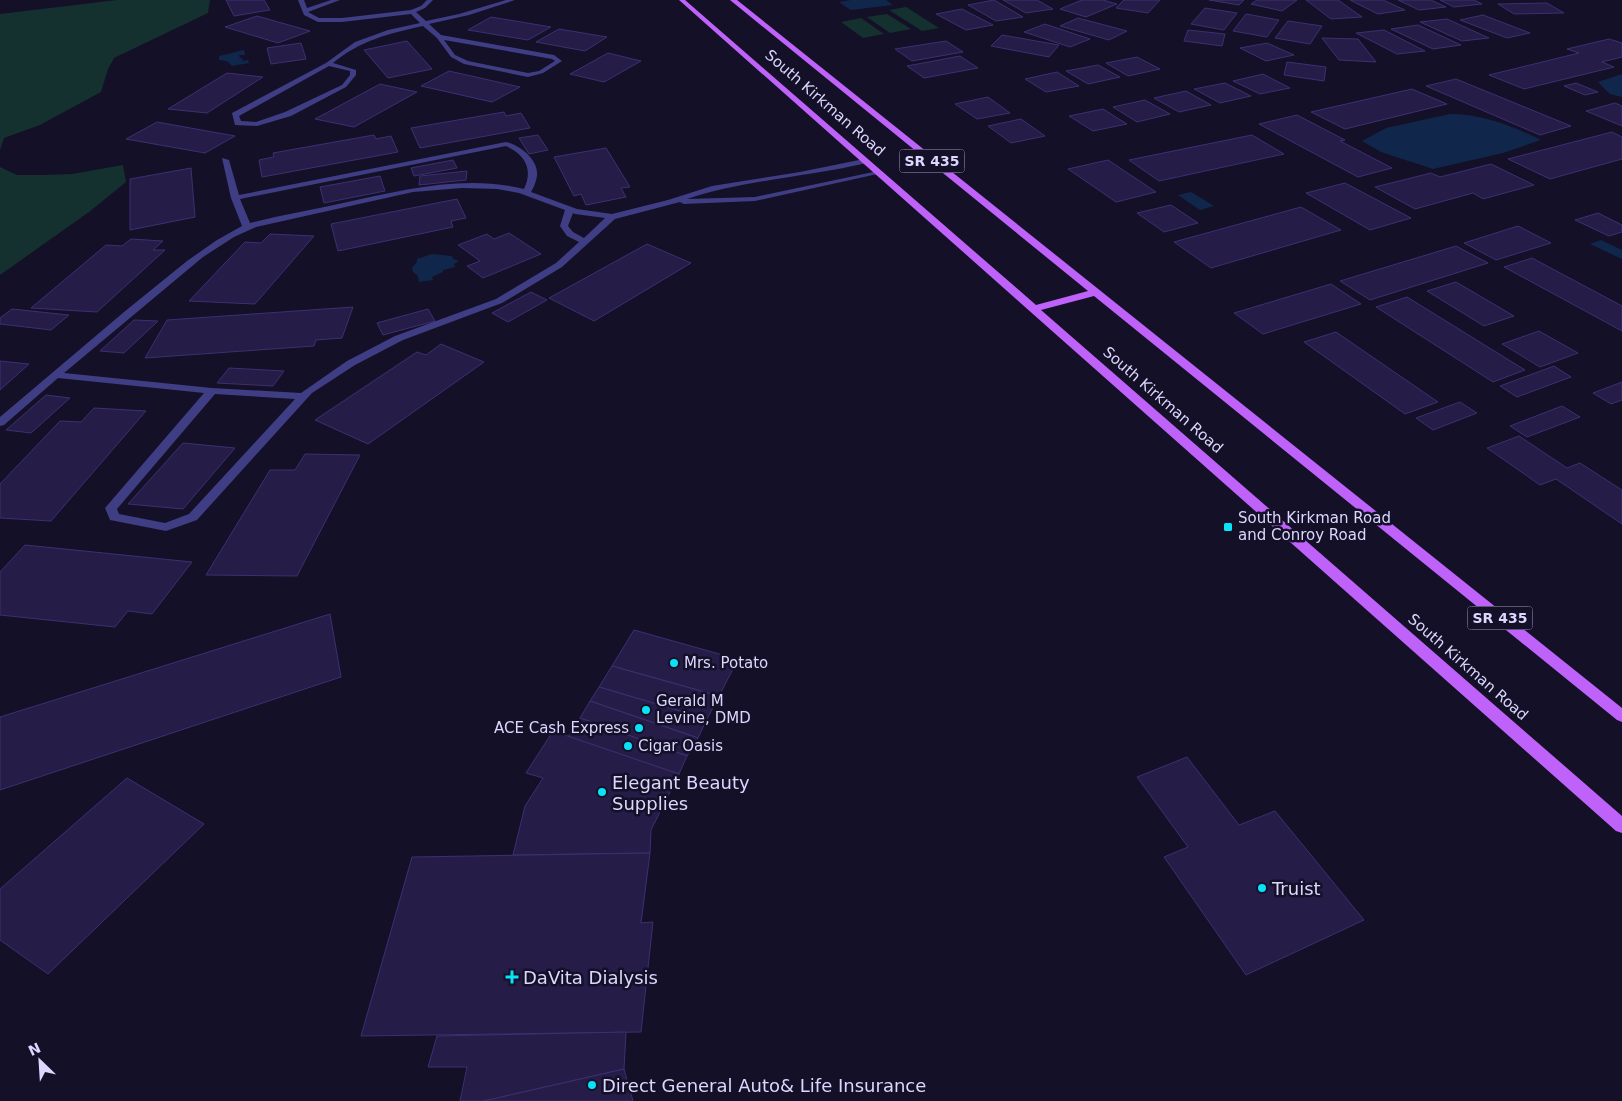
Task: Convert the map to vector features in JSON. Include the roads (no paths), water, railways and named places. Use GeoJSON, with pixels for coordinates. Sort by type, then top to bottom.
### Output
{"type":"FeatureCollection","features":[{"type":"Feature","properties":{"kind":"main road","name":"South Kirkman Road"},"geometry":{"type":"LineString","coordinates":[[682,0],[1622,826]]}},
{"type":"Feature","properties":{"kind":"main road","name":"South Kirkman Road"},"geometry":{"type":"LineString","coordinates":[[733,0],[1622,716]]}},
{"type":"Feature","properties":{"kind":"main road"},"geometry":{"type":"LineString","coordinates":[[1033,309],[1096,292]]}},
{"type":"Feature","properties":{"kind":"street"},"geometry":{"type":"LineString","coordinates":[[301,0],[306,14],[318,20],[342,20],[412,12],[423,7],[430,0]]}},
{"type":"Feature","properties":{"kind":"street"},"geometry":{"type":"LineString","coordinates":[[304,11],[338,0]]}},
{"type":"Feature","properties":{"kind":"street"},"geometry":{"type":"LineString","coordinates":[[328,64],[354,70],[354,75],[344,86],[288,114],[257,124],[238,123],[235,115],[328,64],[338,53],[355,44],[512,0]]}},
{"type":"Feature","properties":{"kind":"street"},"geometry":{"type":"LineString","coordinates":[[412,12],[426,23],[453,56],[466,63],[528,75],[541,72],[559,61],[554,57],[439,37]]}},
{"type":"Feature","properties":{"kind":"street"},"geometry":{"type":"LineString","coordinates":[[236,198],[506,144],[516,148],[533,171],[533,178],[527,193]]}},
{"type":"Feature","properties":{"kind":"street"},"geometry":{"type":"LineString","coordinates":[[225,160],[247,227]]}},
{"type":"Feature","properties":{"kind":"street"},"geometry":{"type":"LineString","coordinates":[[0,423],[128,312],[216,244],[235,231],[247,227],[413,190],[462,186],[497,187],[527,193],[570,209],[612,217],[671,202],[712,188],[800,174],[864,161]]}},
{"type":"Feature","properties":{"kind":"street"},"geometry":{"type":"LineString","coordinates":[[671,202],[754,199],[878,173]]}},
{"type":"Feature","properties":{"kind":"street"},"geometry":{"type":"LineString","coordinates":[[570,209],[564,226],[570,234],[585,242]]}},
{"type":"Feature","properties":{"kind":"street"},"geometry":{"type":"LineString","coordinates":[[212,391],[111,508],[114,517],[166,527],[193,517],[304,396],[350,363],[399,338],[499,300],[559,265],[612,217]]}},
{"type":"Feature","properties":{"kind":"street"},"geometry":{"type":"LineString","coordinates":[[55,375],[212,391],[304,396]]}},
{"type":"Feature","properties":{"kind":"water"},"geometry":{"type":"Polygon","coordinates":[[[886,0],[893,5],[851,10],[839,2],[886,0]]]}},
{"type":"Feature","properties":{"kind":"water"},"geometry":{"type":"Polygon","coordinates":[[[244,50],[245,55],[239,55],[240,58],[243,61],[248,60],[249,63],[232,66],[227,61],[219,60],[219,56],[244,50]]]}},
{"type":"Feature","properties":{"kind":"water"},"geometry":{"type":"Polygon","coordinates":[[[1622,74],[1622,97],[1610,94],[1598,82],[1622,74]]]}},
{"type":"Feature","properties":{"kind":"water"},"geometry":{"type":"Polygon","coordinates":[[[1450,114],[1474,116],[1497,122],[1541,140],[1503,153],[1433,169],[1381,152],[1362,141],[1386,128],[1450,114]]]}},
{"type":"Feature","properties":{"kind":"water"},"geometry":{"type":"Polygon","coordinates":[[[1191,192],[1214,206],[1200,210],[1178,195],[1191,192]]]}},
{"type":"Feature","properties":{"kind":"water"},"geometry":{"type":"Polygon","coordinates":[[[1601,240],[1622,250],[1622,259],[1590,244],[1601,240]]]}},
{"type":"Feature","properties":{"kind":"water"},"geometry":{"type":"Polygon","coordinates":[[[432,254],[452,256],[453,259],[459,261],[454,264],[455,267],[443,270],[443,272],[432,277],[433,280],[419,282],[418,276],[413,272],[412,268],[417,259],[432,254]]]}},
{"type":"Feature","properties":{"kind":"place","name":"South Kirkman Road and Conroy Road"},"geometry":{"type":"Point","coordinates":[1228,527]}},
{"type":"Feature","properties":{"kind":"place","name":"Mrs. Potato"},"geometry":{"type":"Point","coordinates":[674,663]}},
{"type":"Feature","properties":{"kind":"place","name":"Gerald M Levine, DMD"},"geometry":{"type":"Point","coordinates":[646,710]}},
{"type":"Feature","properties":{"kind":"place","name":"ACE Cash Express"},"geometry":{"type":"Point","coordinates":[639,728]}},
{"type":"Feature","properties":{"kind":"place","name":"Cigar Oasis"},"geometry":{"type":"Point","coordinates":[628,746]}},
{"type":"Feature","properties":{"kind":"place","name":"Elegant Beauty Supplies"},"geometry":{"type":"Point","coordinates":[602,792]}},
{"type":"Feature","properties":{"kind":"place","name":"Truist"},"geometry":{"type":"Point","coordinates":[1262,888]}},
{"type":"Feature","properties":{"kind":"place","name":"DaVita Dialysis"},"geometry":{"type":"Point","coordinates":[512,977]}},
{"type":"Feature","properties":{"kind":"place","name":"Direct General Auto& Life Insurance"},"geometry":{"type":"Point","coordinates":[592,1085]}}]}
